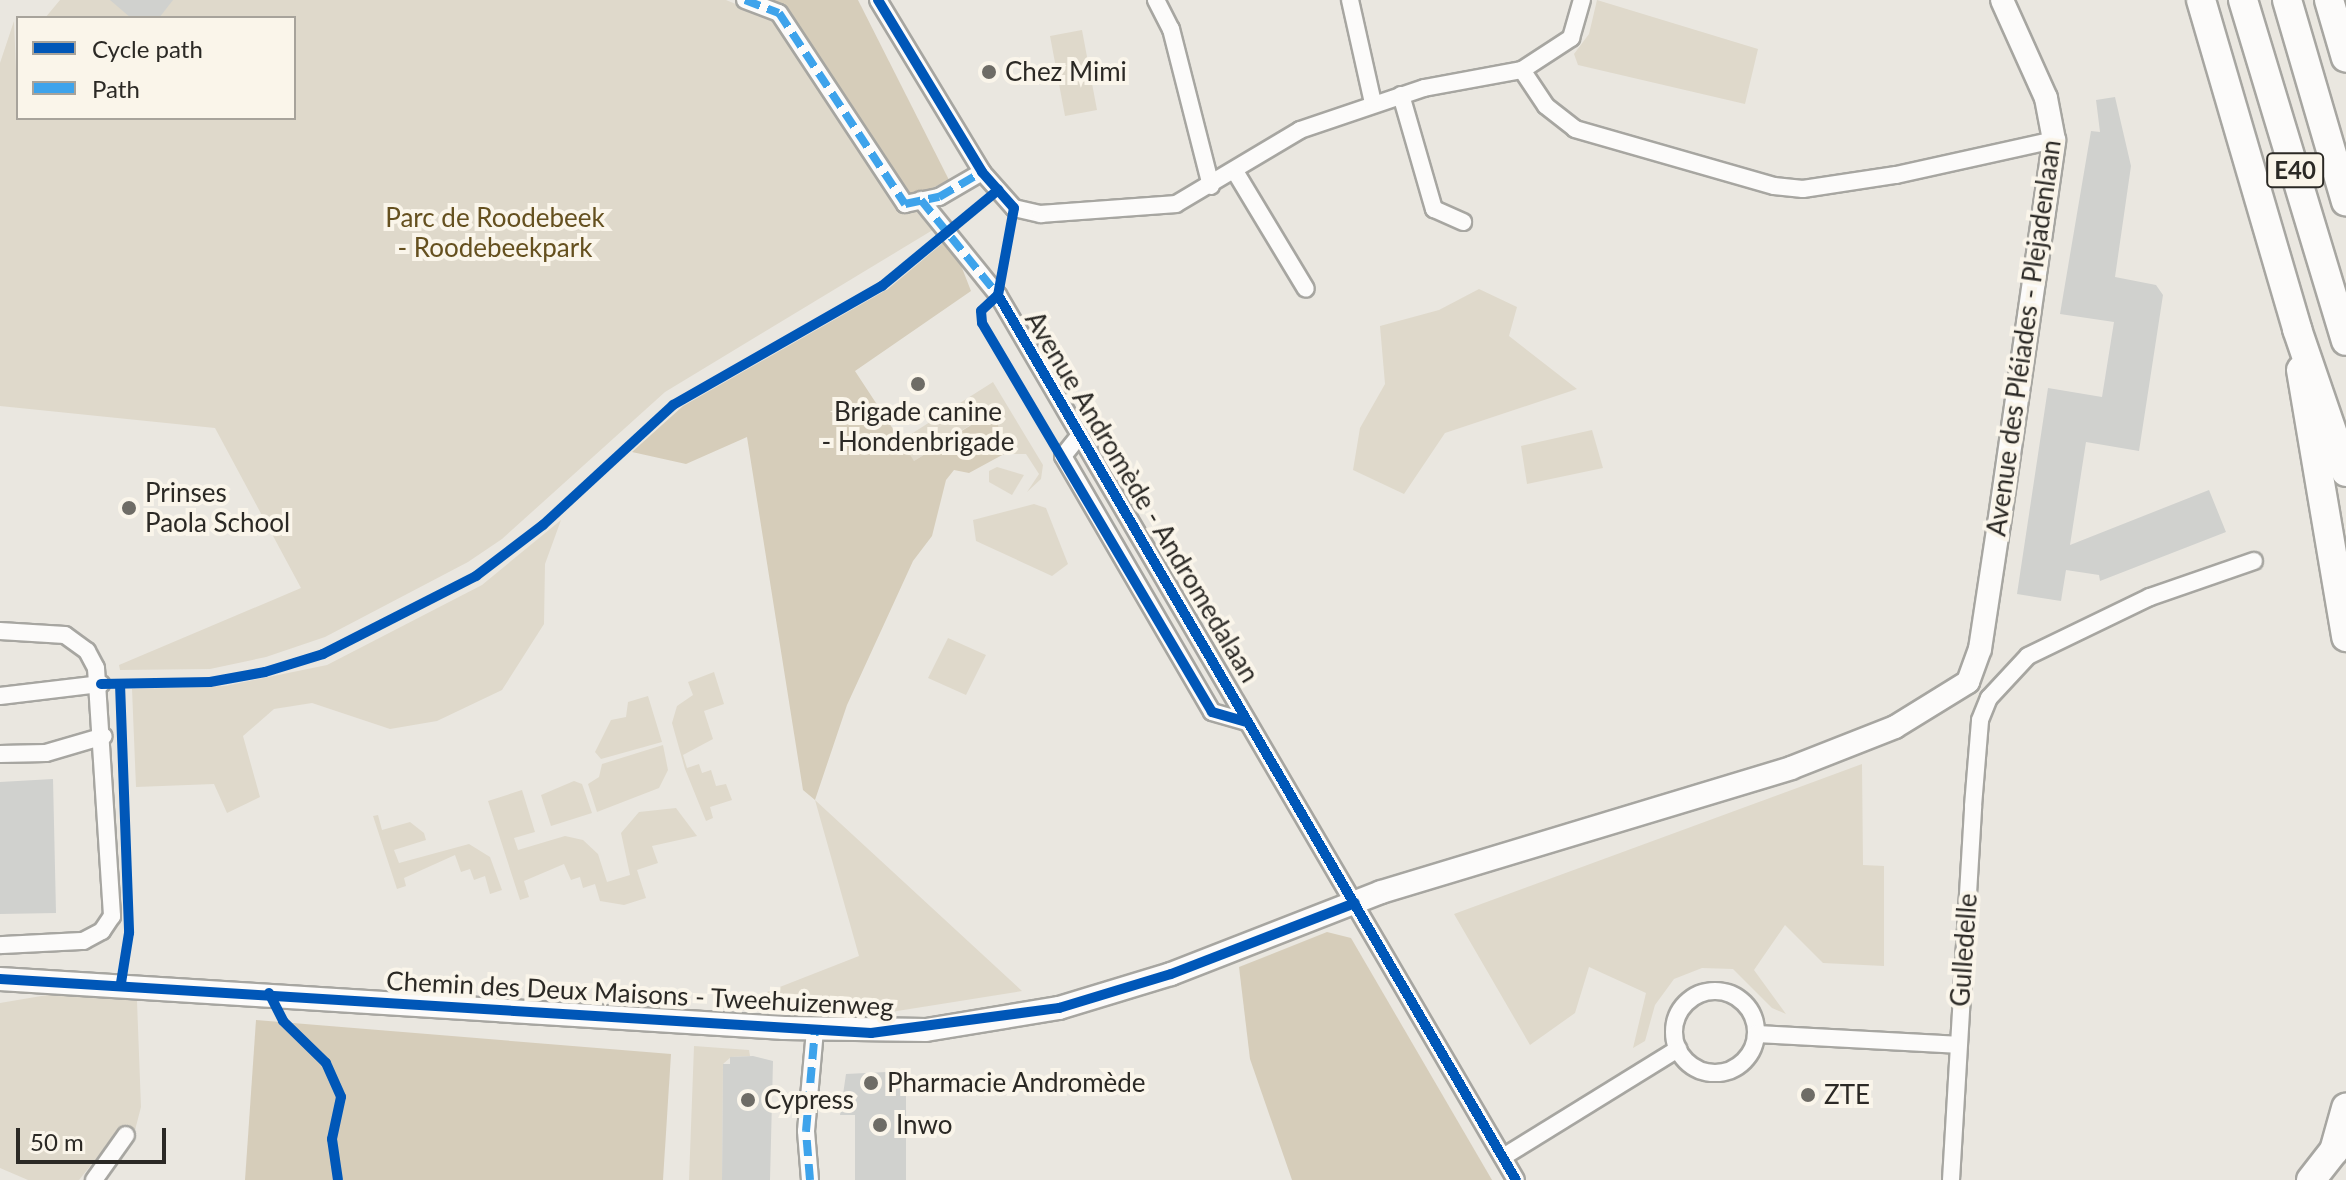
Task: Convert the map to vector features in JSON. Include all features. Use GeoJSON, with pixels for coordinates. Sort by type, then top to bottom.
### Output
{"type":"FeatureCollection","features":[{"type":"Feature","properties":{"kind":"highway","name":"E40"},"geometry":{"type":"LineString","coordinates":[[2201,0],[2297,329],[2346,472]]}},
{"type":"Feature","properties":{"kind":"highway","name":"E40"},"geometry":{"type":"LineString","coordinates":[[2243,0],[2346,341]]}},
{"type":"Feature","properties":{"kind":"highway","name":"E40"},"geometry":{"type":"LineString","coordinates":[[2287,0],[2346,202]]}},
{"type":"Feature","properties":{"kind":"highway"},"geometry":{"type":"LineString","coordinates":[[2329,0],[2346,58]]}},
{"type":"Feature","properties":{"kind":"highway"},"geometry":{"type":"LineString","coordinates":[[2297,329],[2346,637]]}},
{"type":"Feature","properties":{"kind":"highway"},"geometry":{"type":"LineString","coordinates":[[2311,1180],[2334,1151],[2346,1108]]}},
{"type":"Feature","properties":{"kind":"street"},"geometry":{"type":"LineString","coordinates":[[745,0],[779,13],[905,204],[921,200],[982,172]]}},
{"type":"Feature","properties":{"kind":"street"},"geometry":{"type":"LineString","coordinates":[[878,0],[982,172],[1014,208],[1041,214],[1176,204],[1236,173],[1300,130],[1401,95],[1522,70],[1571,38],[1582,0]]}},
{"type":"Feature","properties":{"kind":"street"},"geometry":{"type":"LineString","coordinates":[[1156,0],[1171,29],[1211,186]]}},
{"type":"Feature","properties":{"kind":"street"},"geometry":{"type":"LineString","coordinates":[[1350,0],[1373,103]]}},
{"type":"Feature","properties":{"kind":"street","name":"Avenue des Pléiades - Plejadenlaan"},"geometry":{"type":"LineString","coordinates":[[1968,682],[1985,623],[2054,140],[2046,98],[2002,0]]}},
{"type":"Feature","properties":{"kind":"street"},"geometry":{"type":"LineString","coordinates":[[1522,70],[1546,106],[1575,129],[1774,186],[1803,189],[1896,175],[2054,140]]}},
{"type":"Feature","properties":{"kind":"street"},"geometry":{"type":"LineString","coordinates":[[1401,95],[1434,209],[1463,222]]}},
{"type":"Feature","properties":{"kind":"street"},"geometry":{"type":"LineString","coordinates":[[1236,173],[1306,289]]}},
{"type":"Feature","properties":{"kind":"street","name":"Avenue Andromède - Andromedalaan"},"geometry":{"type":"LineString","coordinates":[[921,200],[998,295],[1516,1180]]}},
{"type":"Feature","properties":{"kind":"street","name":"Avenue Andromède - Andromedalaan"},"geometry":{"type":"LineString","coordinates":[[1080,435],[1063,456],[1212,712],[1248,722]]}},
{"type":"Feature","properties":{"kind":"street","name":"Gulledelle"},"geometry":{"type":"LineString","coordinates":[[1951,1180],[1980,720],[2001,679],[2028,656],[2150,597],[2254,561]]}},
{"type":"Feature","properties":{"kind":"street"},"geometry":{"type":"LineString","coordinates":[[0,631],[65,635],[87,651],[101,684],[108,924],[83,941],[0,945]]}},
{"type":"Feature","properties":{"kind":"street","name":"Chemin des Deux Maisons - Tweehuizenweg"},"geometry":{"type":"LineString","coordinates":[[0,979],[815,1030],[926,1030],[1059,1008],[1171,974],[1355,903],[1791,768],[1895,727],[1968,682]]}},
{"type":"Feature","properties":{"kind":"street"},"geometry":{"type":"LineString","coordinates":[[0,696],[101,684]]}},
{"type":"Feature","properties":{"kind":"street"},"geometry":{"type":"LineString","coordinates":[[0,754],[46,753],[104,736]]}},
{"type":"Feature","properties":{"kind":"street"},"geometry":{"type":"LineString","coordinates":[[1707,992],[1743,1003],[1756,1034],[1748,1056],[1720,1073],[1695,1068],[1678,1049],[1679,1013],[1707,992]]}},
{"type":"Feature","properties":{"kind":"street"},"geometry":{"type":"LineString","coordinates":[[810,1180],[806,1131],[815,1030]]}},
{"type":"Feature","properties":{"kind":"street"},"geometry":{"type":"LineString","coordinates":[[1756,1034],[1958,1045]]}},
{"type":"Feature","properties":{"kind":"street"},"geometry":{"type":"LineString","coordinates":[[1503,1157],[1678,1049]]}},
{"type":"Feature","properties":{"kind":"street"},"geometry":{"type":"LineString","coordinates":[[94,1180],[126,1135]]}},
{"type":"Feature","properties":{"kind":"green space","name":"Parc de Roodebeek - Roodebeekpark"},"geometry":{"type":"Polygon","coordinates":[[[60,0],[726,0],[772,19],[904,207],[922,206],[941,225],[665,392],[502,539],[468,562],[325,637],[266,657],[210,669],[120,670],[119,665],[301,588],[215,428],[0,406],[0,63],[14,21],[16,120],[296,120],[296,16],[47,16],[60,0]]]}},
{"type":"Feature","properties":{"kind":"green space"},"geometry":{"type":"Polygon","coordinates":[[[1597,0],[1758,49],[1745,104],[1578,65],[1574,54],[1589,34],[1597,0]]]}},
{"type":"Feature","properties":{"kind":"green space"},"geometry":{"type":"Polygon","coordinates":[[[1082,30],[1097,110],[1065,116],[1050,36],[1082,30]]]}},
{"type":"Feature","properties":{"kind":"green space"},"geometry":{"type":"Polygon","coordinates":[[[1479,289],[1517,307],[1509,336],[1577,389],[1445,433],[1404,494],[1353,470],[1360,428],[1385,384],[1380,326],[1439,310],[1479,289]]]}},
{"type":"Feature","properties":{"kind":"green space"},"geometry":{"type":"Polygon","coordinates":[[[993,382],[1043,465],[1041,479],[1027,492],[1039,474],[1026,454],[1004,454],[997,419],[975,422],[914,461],[897,443],[993,382]]]}},
{"type":"Feature","properties":{"kind":"green space"},"geometry":{"type":"Polygon","coordinates":[[[1592,430],[1603,468],[1527,484],[1521,446],[1592,430]]]}},
{"type":"Feature","properties":{"kind":"green space"},"geometry":{"type":"Polygon","coordinates":[[[997,467],[1024,475],[1012,495],[989,482],[989,471],[997,467]]]}},
{"type":"Feature","properties":{"kind":"green space"},"geometry":{"type":"Polygon","coordinates":[[[1034,504],[1046,508],[1068,564],[1052,576],[976,541],[973,520],[1034,504]]]}},
{"type":"Feature","properties":{"kind":"green space"},"geometry":{"type":"Polygon","coordinates":[[[561,520],[545,564],[544,624],[502,690],[437,721],[390,729],[312,703],[274,709],[243,736],[260,797],[227,813],[214,784],[136,787],[132,689],[225,686],[327,665],[482,585],[561,520]]]}},
{"type":"Feature","properties":{"kind":"green space"},"geometry":{"type":"Polygon","coordinates":[[[948,638],[986,655],[966,695],[928,678],[948,638]]]}},
{"type":"Feature","properties":{"kind":"green space"},"geometry":{"type":"Polygon","coordinates":[[[714,672],[724,704],[704,711],[713,739],[683,755],[687,768],[699,764],[702,773],[711,770],[716,786],[726,784],[732,800],[710,807],[713,818],[706,821],[685,769],[672,723],[677,706],[693,695],[688,682],[714,672]]]}},
{"type":"Feature","properties":{"kind":"green space"},"geometry":{"type":"Polygon","coordinates":[[[648,696],[662,742],[601,759],[595,752],[611,720],[626,717],[628,702],[648,696]]]}},
{"type":"Feature","properties":{"kind":"green space"},"geometry":{"type":"Polygon","coordinates":[[[663,745],[668,770],[659,788],[597,812],[588,784],[599,777],[602,764],[663,745]]]}},
{"type":"Feature","properties":{"kind":"green space"},"geometry":{"type":"Polygon","coordinates":[[[1862,764],[1863,865],[1884,866],[1884,966],[1823,963],[1785,925],[1754,970],[1786,1014],[1772,1008],[1733,969],[1702,968],[1674,979],[1655,1005],[1645,1041],[1633,1048],[1646,993],[1589,967],[1575,1013],[1530,1045],[1454,914],[1862,764]]]}},
{"type":"Feature","properties":{"kind":"green space"},"geometry":{"type":"Polygon","coordinates":[[[574,781],[582,784],[592,813],[551,826],[541,795],[574,781]]]}},
{"type":"Feature","properties":{"kind":"green space"},"geometry":{"type":"Polygon","coordinates":[[[522,790],[535,832],[514,838],[518,850],[565,836],[583,840],[598,854],[607,882],[630,875],[621,833],[639,812],[676,808],[697,836],[652,846],[658,863],[637,870],[646,898],[624,905],[600,901],[595,884],[583,888],[580,877],[571,880],[564,864],[524,881],[529,897],[520,900],[488,801],[522,790]]]}},
{"type":"Feature","properties":{"kind":"green space"},"geometry":{"type":"Polygon","coordinates":[[[815,800],[1022,991],[891,1012],[771,1007],[767,992],[859,956],[815,800]]]}},
{"type":"Feature","properties":{"kind":"green space"},"geometry":{"type":"Polygon","coordinates":[[[378,815],[382,830],[410,822],[424,833],[426,840],[394,850],[399,863],[469,844],[490,857],[502,890],[490,894],[485,876],[474,880],[470,869],[461,872],[455,855],[404,878],[406,886],[397,889],[373,816],[378,815]]]}},
{"type":"Feature","properties":{"kind":"green space"},"geometry":{"type":"Polygon","coordinates":[[[59,993],[137,1001],[141,1107],[134,1134],[116,1134],[79,1180],[28,1180],[0,1168],[0,1003],[59,993]]]}},
{"type":"Feature","properties":{"kind":"green space"},"geometry":{"type":"Polygon","coordinates":[[[694,1046],[749,1050],[750,1056],[731,1057],[723,1064],[722,1180],[689,1180],[694,1046]]]}},
{"type":"Feature","properties":{"kind":"shaded area"},"geometry":{"type":"Polygon","coordinates":[[[765,0],[858,0],[949,180],[909,199],[765,0]]]}},
{"type":"Feature","properties":{"kind":"shaded area"},"geometry":{"type":"Polygon","coordinates":[[[950,237],[971,291],[855,371],[914,461],[976,422],[997,419],[1004,454],[969,473],[954,470],[946,480],[932,536],[913,561],[847,705],[815,800],[803,790],[747,437],[686,464],[632,452],[683,406],[888,289],[950,237]]]}},
{"type":"Feature","properties":{"kind":"shaded area"},"geometry":{"type":"Polygon","coordinates":[[[1327,932],[1351,938],[1492,1180],[1292,1180],[1250,1059],[1239,967],[1327,932]]]}},
{"type":"Feature","properties":{"kind":"shaded area"},"geometry":{"type":"Polygon","coordinates":[[[256,1020],[671,1054],[663,1180],[245,1180],[256,1020]]]}},
{"type":"Feature","properties":{"kind":"building"},"geometry":{"type":"Polygon","coordinates":[[[110,0],[173,0],[161,16],[129,16],[110,0]]]}},
{"type":"Feature","properties":{"kind":"building"},"geometry":{"type":"Polygon","coordinates":[[[2115,97],[2131,166],[2115,277],[2156,285],[2163,295],[2139,451],[2086,442],[2070,545],[2209,490],[2226,532],[2100,581],[2099,575],[2066,570],[2061,601],[2017,594],[2048,388],[2102,397],[2114,322],[2060,314],[2091,131],[2100,132],[2096,100],[2115,97]]]}},
{"type":"Feature","properties":{"kind":"building"},"geometry":{"type":"Polygon","coordinates":[[[53,779],[56,913],[0,914],[0,782],[53,779]]]}},
{"type":"Feature","properties":{"kind":"building","name":"Cypress"},"geometry":{"type":"Polygon","coordinates":[[[753,1056],[773,1061],[770,1180],[722,1180],[723,1064],[730,1064],[730,1057],[753,1056]]]}},
{"type":"Feature","properties":{"kind":"building","name":"Inwo"},"geometry":{"type":"Polygon","coordinates":[[[906,1071],[906,1180],[855,1180],[855,1115],[840,1115],[846,1074],[906,1071]]]}},
{"type":"Feature","properties":{"kind":"marked path"},"geometry":{"type":"LineString","coordinates":[[745,0],[779,13],[905,204],[939,197],[982,172]]}},
{"type":"Feature","properties":{"kind":"marked path"},"geometry":{"type":"LineString","coordinates":[[921,200],[998,295]]}},
{"type":"Feature","properties":{"kind":"marked path"},"geometry":{"type":"LineString","coordinates":[[810,1180],[806,1131],[815,1030]]}},
{"type":"Feature","properties":{"kind":"cycle path"},"geometry":{"type":"LineString","coordinates":[[878,0],[982,172],[1014,208],[998,295]]}},
{"type":"Feature","properties":{"kind":"cycle path"},"geometry":{"type":"LineString","coordinates":[[101,684],[210,682],[265,672],[323,654],[476,576],[543,525],[673,405],[882,286],[998,190]]}},
{"type":"Feature","properties":{"kind":"cycle path"},"geometry":{"type":"LineString","coordinates":[[998,295],[1516,1180]]}},
{"type":"Feature","properties":{"kind":"cycle path"},"geometry":{"type":"LineString","coordinates":[[998,295],[981,311],[982,323],[1212,712],[1248,722]]}},
{"type":"Feature","properties":{"kind":"cycle path"},"geometry":{"type":"LineString","coordinates":[[120,684],[129,933],[121,983]]}},
{"type":"Feature","properties":{"kind":"cycle path"},"geometry":{"type":"LineString","coordinates":[[0,979],[871,1033],[1059,1008],[1171,974],[1355,903]]}},
{"type":"Feature","properties":{"kind":"cycle path"},"geometry":{"type":"LineString","coordinates":[[269,993],[283,1021],[326,1063],[341,1097],[332,1139],[338,1180]]}},
{"type":"Feature","properties":{"kind":"place","name":"Chez Mimi"},"geometry":{"type":"Point","coordinates":[989,72]}},
{"type":"Feature","properties":{"kind":"place","name":"Brigade canine - Hondenbrigade"},"geometry":{"type":"Point","coordinates":[918,384]}},
{"type":"Feature","properties":{"kind":"place","name":"Prinses Paola School"},"geometry":{"type":"Point","coordinates":[129,508]}},
{"type":"Feature","properties":{"kind":"place","name":"Pharmacie Andromède"},"geometry":{"type":"Point","coordinates":[871,1083]}},
{"type":"Feature","properties":{"kind":"place","name":"ZTE"},"geometry":{"type":"Point","coordinates":[1808,1095]}},
{"type":"Feature","properties":{"kind":"place","name":"Cypress"},"geometry":{"type":"Point","coordinates":[748,1100]}},
{"type":"Feature","properties":{"kind":"place","name":"Inwo"},"geometry":{"type":"Point","coordinates":[880,1125]}}]}
